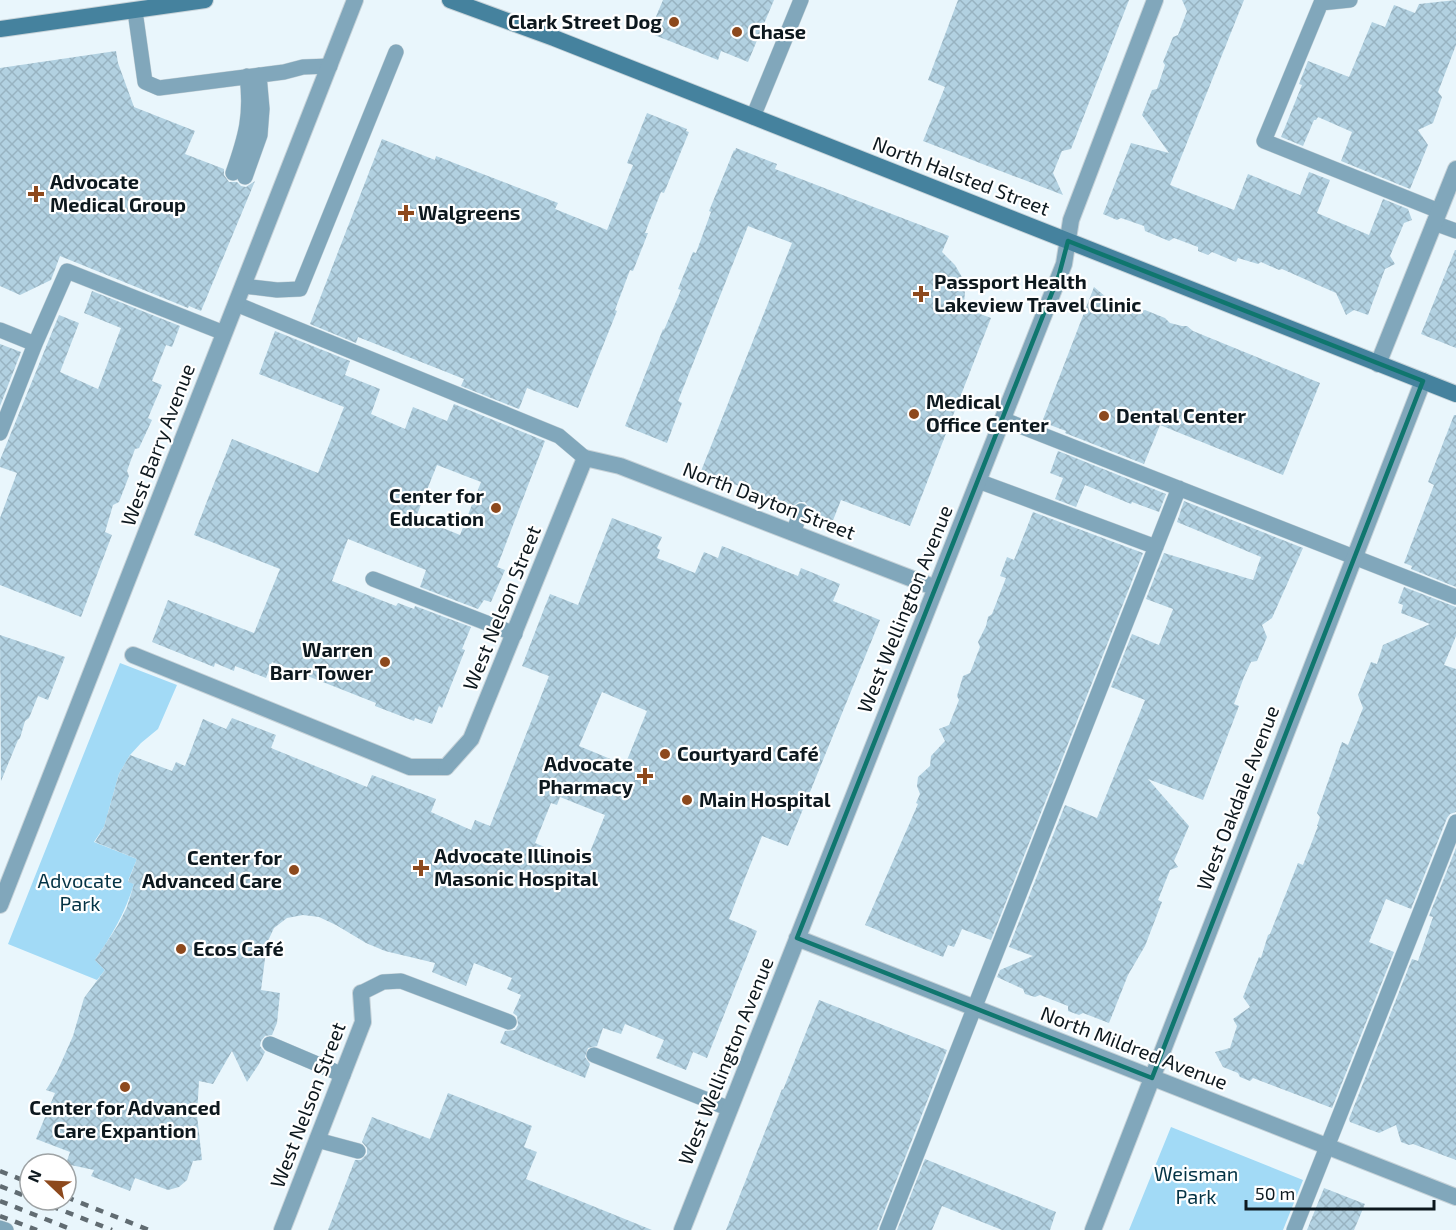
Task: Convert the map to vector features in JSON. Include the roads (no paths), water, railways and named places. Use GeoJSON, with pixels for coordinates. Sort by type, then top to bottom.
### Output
{"type":"FeatureCollection","features":[{"type":"Feature","properties":{"kind":"main road"},"geometry":{"type":"LineString","coordinates":[[0,29],[205,0]]}},
{"type":"Feature","properties":{"kind":"main road","name":"North Halsted Street"},"geometry":{"type":"LineString","coordinates":[[450,0],[565,42],[1456,394]]}},
{"type":"Feature","properties":{"kind":"street","name":"West Barry Avenue"},"geometry":{"type":"LineString","coordinates":[[0,904],[355,0]]}},
{"type":"Feature","properties":{"kind":"street","name":"West Wellington Avenue"},"geometry":{"type":"LineString","coordinates":[[682,1230],[1064,264],[1074,213],[1155,0]]}},
{"type":"Feature","properties":{"kind":"street"},"geometry":{"type":"LineString","coordinates":[[1378,364],[1456,169]]}},
{"type":"Feature","properties":{"kind":"street","name":"West Oakdale Avenue"},"geometry":{"type":"LineString","coordinates":[[1093,1230],[1423,381]]}},
{"type":"Feature","properties":{"kind":"street","name":"North Dayton Street"},"geometry":{"type":"LineString","coordinates":[[585,458],[620,466],[936,588]]}},
{"type":"Feature","properties":{"kind":"street","name":"West Nelson Street"},"geometry":{"type":"LineString","coordinates":[[133,655],[410,767],[446,767],[471,739],[585,458]]}},
{"type":"Feature","properties":{"kind":"street","name":"North Mildred Avenue"},"geometry":{"type":"LineString","coordinates":[[797,938],[1456,1197]]}},
{"type":"Feature","properties":{"kind":"street","name":"West Nelson Street"},"geometry":{"type":"LineString","coordinates":[[282,1230],[363,1022],[361,993]]}},
{"type":"Feature","properties":{"kind":"lane"},"geometry":{"type":"LineString","coordinates":[[753,117],[801,0]]}},
{"type":"Feature","properties":{"kind":"lane"},"geometry":{"type":"LineString","coordinates":[[1350,0],[1321,3],[1264,141],[1437,217],[1456,231]]}},
{"type":"Feature","properties":{"kind":"lane"},"geometry":{"type":"LineString","coordinates":[[135,11],[145,81],[159,88],[303,67],[330,66]]}},
{"type":"Feature","properties":{"kind":"lane"},"geometry":{"type":"LineString","coordinates":[[243,286],[277,290],[300,289],[396,52]]}},
{"type":"Feature","properties":{"kind":"lane"},"geometry":{"type":"LineString","coordinates":[[239,175],[260,135],[262,109],[253,75]]}},
{"type":"Feature","properties":{"kind":"lane"},"geometry":{"type":"LineString","coordinates":[[0,433],[67,271],[224,333]]}},
{"type":"Feature","properties":{"kind":"lane"},"geometry":{"type":"LineString","coordinates":[[236,304],[559,436],[585,458]]}},
{"type":"Feature","properties":{"kind":"lane"},"geometry":{"type":"LineString","coordinates":[[0,330],[35,345]]}},
{"type":"Feature","properties":{"kind":"lane"},"geometry":{"type":"LineString","coordinates":[[1002,419],[1456,597]]}},
{"type":"Feature","properties":{"kind":"lane"},"geometry":{"type":"LineString","coordinates":[[978,481],[1156,547]]}},
{"type":"Feature","properties":{"kind":"lane"},"geometry":{"type":"LineString","coordinates":[[887,1230],[1179,488]]}},
{"type":"Feature","properties":{"kind":"lane"},"geometry":{"type":"LineString","coordinates":[[793,533],[801,511]]}},
{"type":"Feature","properties":{"kind":"lane"},"geometry":{"type":"LineString","coordinates":[[374,579],[515,634]]}},
{"type":"Feature","properties":{"kind":"lane"},"geometry":{"type":"LineString","coordinates":[[1294,1230],[1456,822]]}},
{"type":"Feature","properties":{"kind":"lane"},"geometry":{"type":"LineString","coordinates":[[361,993],[383,982],[401,981],[509,1022]]}},
{"type":"Feature","properties":{"kind":"lane"},"geometry":{"type":"LineString","coordinates":[[270,1044],[343,1075]]}},
{"type":"Feature","properties":{"kind":"lane"},"geometry":{"type":"LineString","coordinates":[[594,1055],[730,1109]]}},
{"type":"Feature","properties":{"kind":"lane"},"geometry":{"type":"LineString","coordinates":[[317,1140],[358,1151]]}},
{"type":"Feature","properties":{"kind":"lane"},"geometry":{"type":"LineString","coordinates":[[0,1228],[6,1230]]}},
{"type":"Feature","properties":{"kind":"railway"},"geometry":{"type":"LineString","coordinates":[[0,1171],[18,1178]]}},
{"type":"Feature","properties":{"kind":"railway"},"geometry":{"type":"LineString","coordinates":[[0,1186],[18,1193]]}},
{"type":"Feature","properties":{"kind":"railway"},"geometry":{"type":"LineString","coordinates":[[0,1201],[73,1230]]}},
{"type":"Feature","properties":{"kind":"railway"},"geometry":{"type":"LineString","coordinates":[[78,1202],[149,1230]]}},
{"type":"Feature","properties":{"kind":"railway"},"geometry":{"type":"LineString","coordinates":[[66,1212],[112,1230]]}},
{"type":"Feature","properties":{"kind":"railway"},"geometry":{"type":"LineString","coordinates":[[0,1216],[37,1230]]}},
{"type":"Feature","properties":{"kind":"place","name":"Clark Street Dog"},"geometry":{"type":"Point","coordinates":[674,22]}},
{"type":"Feature","properties":{"kind":"place","name":"Chase"},"geometry":{"type":"Point","coordinates":[737,32]}},
{"type":"Feature","properties":{"kind":"place","name":"Advocate Medical Group"},"geometry":{"type":"Point","coordinates":[36,194]}},
{"type":"Feature","properties":{"kind":"place","name":"Walgreens"},"geometry":{"type":"Point","coordinates":[406,213]}},
{"type":"Feature","properties":{"kind":"place","name":"Passport Health Lakeview Travel Clinic"},"geometry":{"type":"Point","coordinates":[921,294]}},
{"type":"Feature","properties":{"kind":"place","name":"Medical Office Center"},"geometry":{"type":"Point","coordinates":[914,414]}},
{"type":"Feature","properties":{"kind":"place","name":"Dental Center"},"geometry":{"type":"Point","coordinates":[1104,416]}},
{"type":"Feature","properties":{"kind":"place","name":"Center for Education"},"geometry":{"type":"Point","coordinates":[496,508]}},
{"type":"Feature","properties":{"kind":"place","name":"Warren Barr Tower"},"geometry":{"type":"Point","coordinates":[385,662]}},
{"type":"Feature","properties":{"kind":"place","name":"Courtyard Café"},"geometry":{"type":"Point","coordinates":[665,754]}},
{"type":"Feature","properties":{"kind":"place","name":"Advocate Pharmacy"},"geometry":{"type":"Point","coordinates":[645,776]}},
{"type":"Feature","properties":{"kind":"place","name":"Main Hospital"},"geometry":{"type":"Point","coordinates":[687,800]}},
{"type":"Feature","properties":{"kind":"place","name":"Advocate Illinois Masonic Hospital"},"geometry":{"type":"Point","coordinates":[421,868]}},
{"type":"Feature","properties":{"kind":"place","name":"Center for Advanced Care"},"geometry":{"type":"Point","coordinates":[294,870]}},
{"type":"Feature","properties":{"kind":"place","name":"Ecos Café"},"geometry":{"type":"Point","coordinates":[181,949]}},
{"type":"Feature","properties":{"kind":"place","name":"Center for Advanced Care Expantion"},"geometry":{"type":"Point","coordinates":[125,1087]}},
{"type":"Feature","properties":{"kind":"park label","name":"Advocate Park"},"geometry":{"type":"Point","coordinates":[80,892]}},
{"type":"Feature","properties":{"kind":"park label","name":"Weisman Park"},"geometry":{"type":"Point","coordinates":[1196,1186]}}]}
